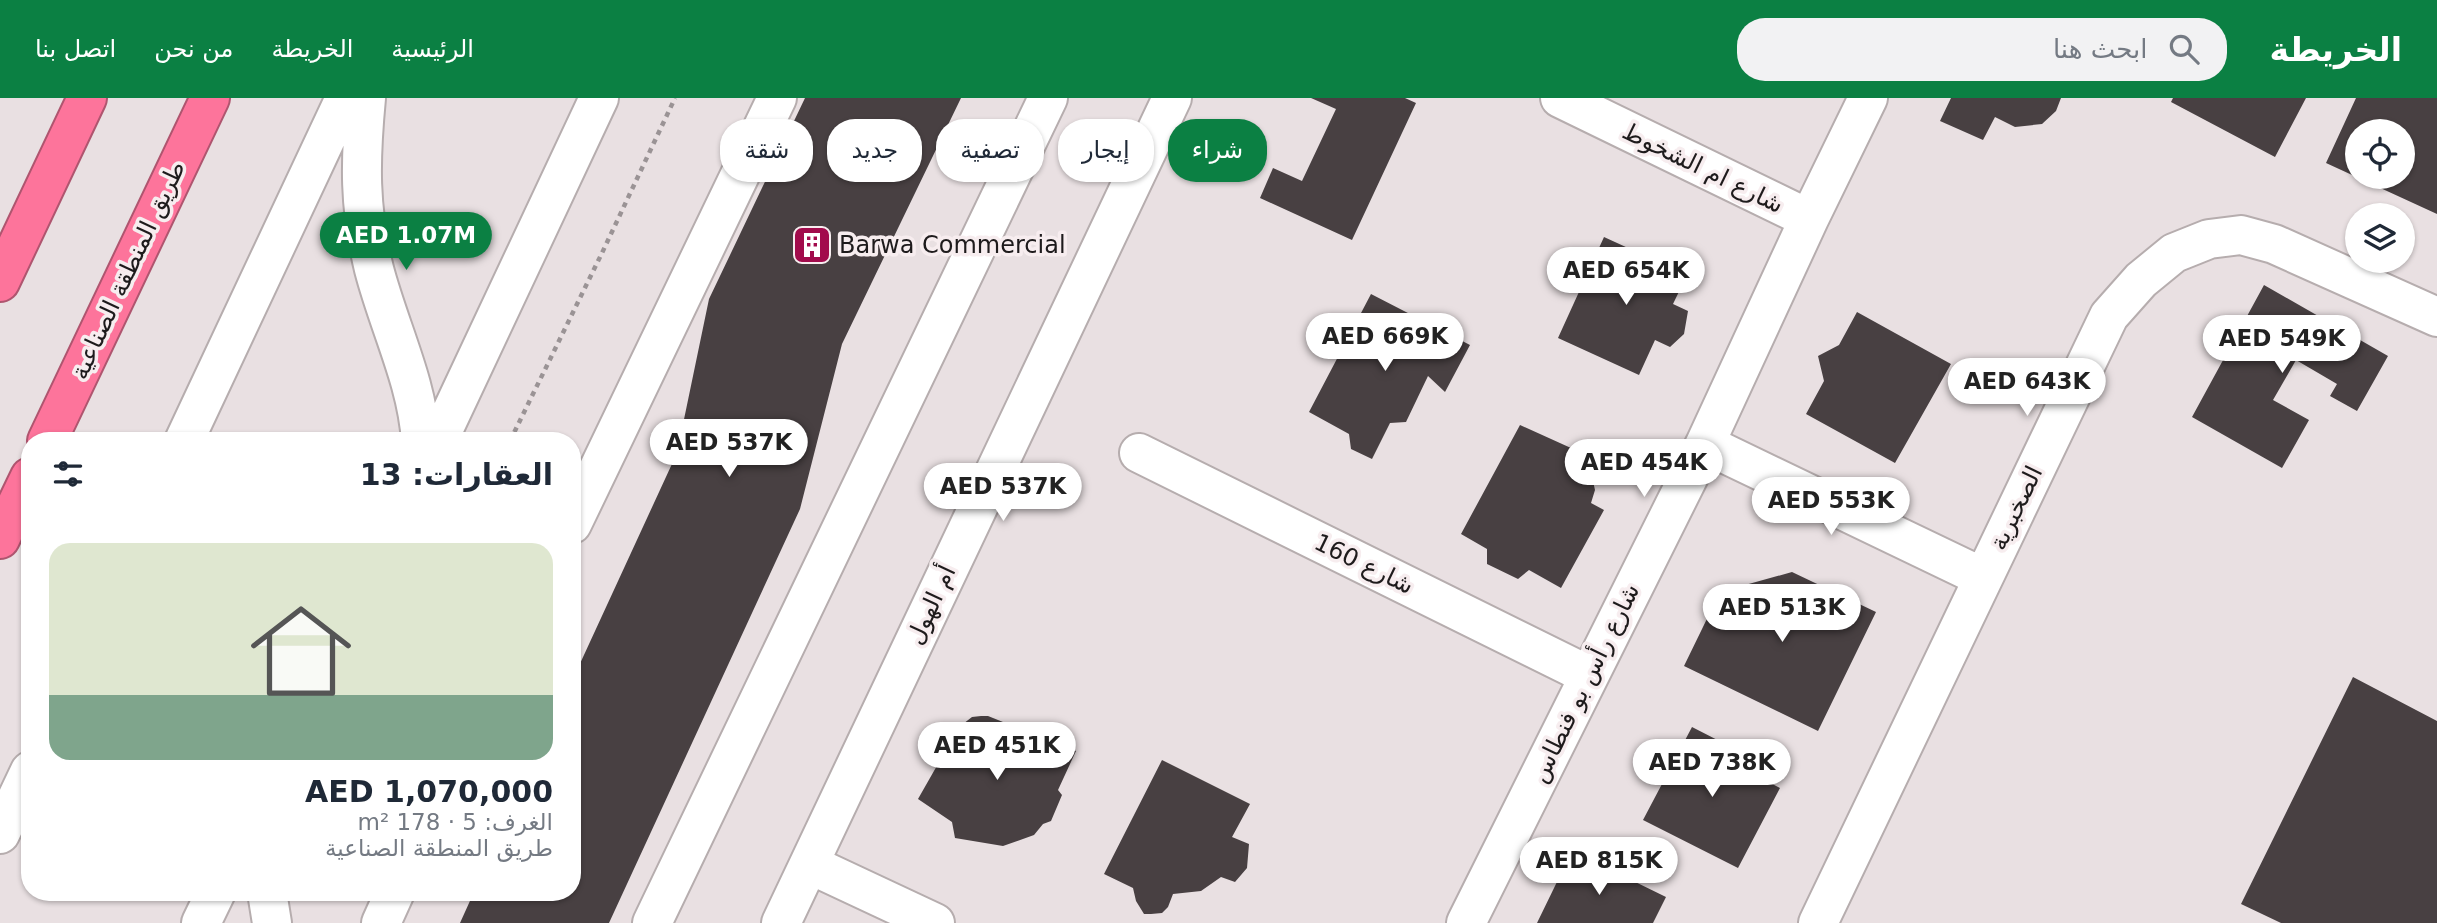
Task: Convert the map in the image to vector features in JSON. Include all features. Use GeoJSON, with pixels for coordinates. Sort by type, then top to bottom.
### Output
{"type":"FeatureCollection","features":[{"type":"Feature","properties":{"kind":"highway"},"geometry":{"type":"LineString","coordinates":[[0,282],[87,98]]}},
{"type":"Feature","properties":{"kind":"highway","name":"طريق المنطقة الصناعية"},"geometry":{"type":"LineString","coordinates":[[51,432],[210,98]]}},
{"type":"Feature","properties":{"kind":"highway"},"geometry":{"type":"LineString","coordinates":[[0,540],[21,496]]}},
{"type":"Feature","properties":{"kind":"street"},"geometry":{"type":"LineString","coordinates":[[188,432],[345,98]]}},
{"type":"Feature","properties":{"kind":"street"},"geometry":{"type":"LineString","coordinates":[[366,98],[360,156],[362,213],[374,271],[412,386],[420,432]]}},
{"type":"Feature","properties":{"kind":"street"},"geometry":{"type":"LineString","coordinates":[[442,432],[599,98]]}},
{"type":"Feature","properties":{"kind":"street"},"geometry":{"type":"LineString","coordinates":[[581,505],[777,98]]}},
{"type":"Feature","properties":{"kind":"street"},"geometry":{"type":"LineString","coordinates":[[652,923],[1048,98]]}},
{"type":"Feature","properties":{"kind":"street","name":"أم الهول"},"geometry":{"type":"LineString","coordinates":[[781,923],[1172,98]]}},
{"type":"Feature","properties":{"kind":"street","name":"شارع ام الشخوط"},"geometry":{"type":"LineString","coordinates":[[1560,98],[1809,219]]}},
{"type":"Feature","properties":{"kind":"street","name":"شارع رأس بو فنطاس"},"geometry":{"type":"LineString","coordinates":[[1466,923],[1705,444],[1868,98]]}},
{"type":"Feature","properties":{"kind":"street","name":"الصخبرية"},"geometry":{"type":"LineString","coordinates":[[1818,923],[2109,316],[2141,279],[2174,253],[2209,239],[2241,236],[2274,244],[2437,317]]}},
{"type":"Feature","properties":{"kind":"street"},"geometry":{"type":"LineString","coordinates":[[1705,444],[1982,577]]}},
{"type":"Feature","properties":{"kind":"street","name":"شارع 160"},"geometry":{"type":"LineString","coordinates":[[1139,453],[1588,675]]}},
{"type":"Feature","properties":{"kind":"street"},"geometry":{"type":"LineString","coordinates":[[0,834],[21,790]]}},
{"type":"Feature","properties":{"kind":"street"},"geometry":{"type":"LineString","coordinates":[[809,864],[935,923]]}},
{"type":"Feature","properties":{"kind":"street"},"geometry":{"type":"LineString","coordinates":[[201,923],[212,901]]}},
{"type":"Feature","properties":{"kind":"street"},"geometry":{"type":"LineString","coordinates":[[268,901],[272,923]]}},
{"type":"Feature","properties":{"kind":"street"},"geometry":{"type":"LineString","coordinates":[[381,923],[391,901]]}},
{"type":"Feature","properties":{"kind":"path"},"geometry":{"type":"LineString","coordinates":[[514,432],[675,98]]}},
{"type":"Feature","properties":{"kind":"building"},"geometry":{"type":"Polygon","coordinates":[[[805,98],[961,98],[951,119],[936,119],[936,150],[922,179],[922,119],[827,119],[827,182],[920,182],[842,344],[800,509],[609,923],[460,923],[470,901],[581,901],[581,661],[677,453],[709,299],[765,182],[813,182],[813,119],[795,119],[805,98]]]}},
{"type":"Feature","properties":{"kind":"building"},"geometry":{"type":"Polygon","coordinates":[[[1311,98],[1405,98],[1416,103],[1352,240],[1260,198],[1273,168],[1302,181],[1336,109],[1311,98]]]}},
{"type":"Feature","properties":{"kind":"building"},"geometry":{"type":"Polygon","coordinates":[[[1951,98],[2061,98],[2056,111],[2042,124],[2015,127],[1995,117],[1983,140],[1940,121],[1951,98]]]}},
{"type":"Feature","properties":{"kind":"building"},"geometry":{"type":"Polygon","coordinates":[[[2173,98],[2306,98],[2275,157],[2171,102],[2173,98]]]}},
{"type":"Feature","properties":{"kind":"building"},"geometry":{"type":"Polygon","coordinates":[[[2356,98],[2437,98],[2437,214],[2383,189],[2415,189],[2415,119],[2346,119],[2356,98]]]}},
{"type":"Feature","properties":{"kind":"building"},"geometry":{"type":"Polygon","coordinates":[[[2345,122],[2345,172],[2326,163],[2345,122]]]}},
{"type":"Feature","properties":{"kind":"building"},"geometry":{"type":"Polygon","coordinates":[[[1604,237],[1687,275],[1673,304],[1688,311],[1684,334],[1670,347],[1655,340],[1639,375],[1558,338],[1604,237]]]}},
{"type":"Feature","properties":{"kind":"building"},"geometry":{"type":"Polygon","coordinates":[[[2264,285],[2388,356],[2357,411],[2330,396],[2337,384],[2296,360],[2273,400],[2309,420],[2282,468],[2192,417],[2264,285]]]}},
{"type":"Feature","properties":{"kind":"building"},"geometry":{"type":"Polygon","coordinates":[[[1371,294],[1470,345],[1445,392],[1428,376],[1406,422],[1390,423],[1372,459],[1351,449],[1349,434],[1309,412],[1371,294]]]}},
{"type":"Feature","properties":{"kind":"building"},"geometry":{"type":"Polygon","coordinates":[[[1857,312],[1951,364],[1895,463],[1806,414],[1824,381],[1818,356],[1839,345],[1857,312]]]}},
{"type":"Feature","properties":{"kind":"building"},"geometry":{"type":"Polygon","coordinates":[[[1520,425],[1582,453],[1577,467],[1593,481],[1595,490],[1591,503],[1604,510],[1561,588],[1529,570],[1518,579],[1487,564],[1487,549],[1461,534],[1520,425]]]}},
{"type":"Feature","properties":{"kind":"building"},"geometry":{"type":"Polygon","coordinates":[[[1792,572],[1876,612],[1818,731],[1684,666],[1720,592],[1792,572]]]}},
{"type":"Feature","properties":{"kind":"building"},"geometry":{"type":"Polygon","coordinates":[[[2353,677],[2437,721],[2437,923],[2281,923],[2241,904],[2353,677]]]}},
{"type":"Feature","properties":{"kind":"building"},"geometry":{"type":"Polygon","coordinates":[[[988,716],[1076,751],[1058,790],[1062,795],[1051,821],[1043,824],[1034,835],[1003,846],[955,838],[952,822],[918,799],[959,727],[972,717],[988,716]]]}},
{"type":"Feature","properties":{"kind":"building"},"geometry":{"type":"Polygon","coordinates":[[[1692,727],[1733,748],[1728,753],[1756,769],[1751,773],[1780,788],[1738,868],[1643,820],[1692,727]]]}},
{"type":"Feature","properties":{"kind":"building"},"geometry":{"type":"Polygon","coordinates":[[[1162,760],[1250,804],[1232,837],[1249,844],[1247,868],[1235,882],[1221,877],[1201,891],[1173,894],[1168,907],[1162,913],[1144,914],[1136,901],[1133,888],[1104,874],[1162,760]]]}},
{"type":"Feature","properties":{"kind":"building"},"geometry":{"type":"Polygon","coordinates":[[[1572,851],[1666,897],[1653,923],[1537,923],[1572,851]]]}},
{"type":"Feature","properties":{"kind":"place","name":"Barwa Commercial"},"geometry":{"type":"Point","coordinates":[812,245]}}]}
